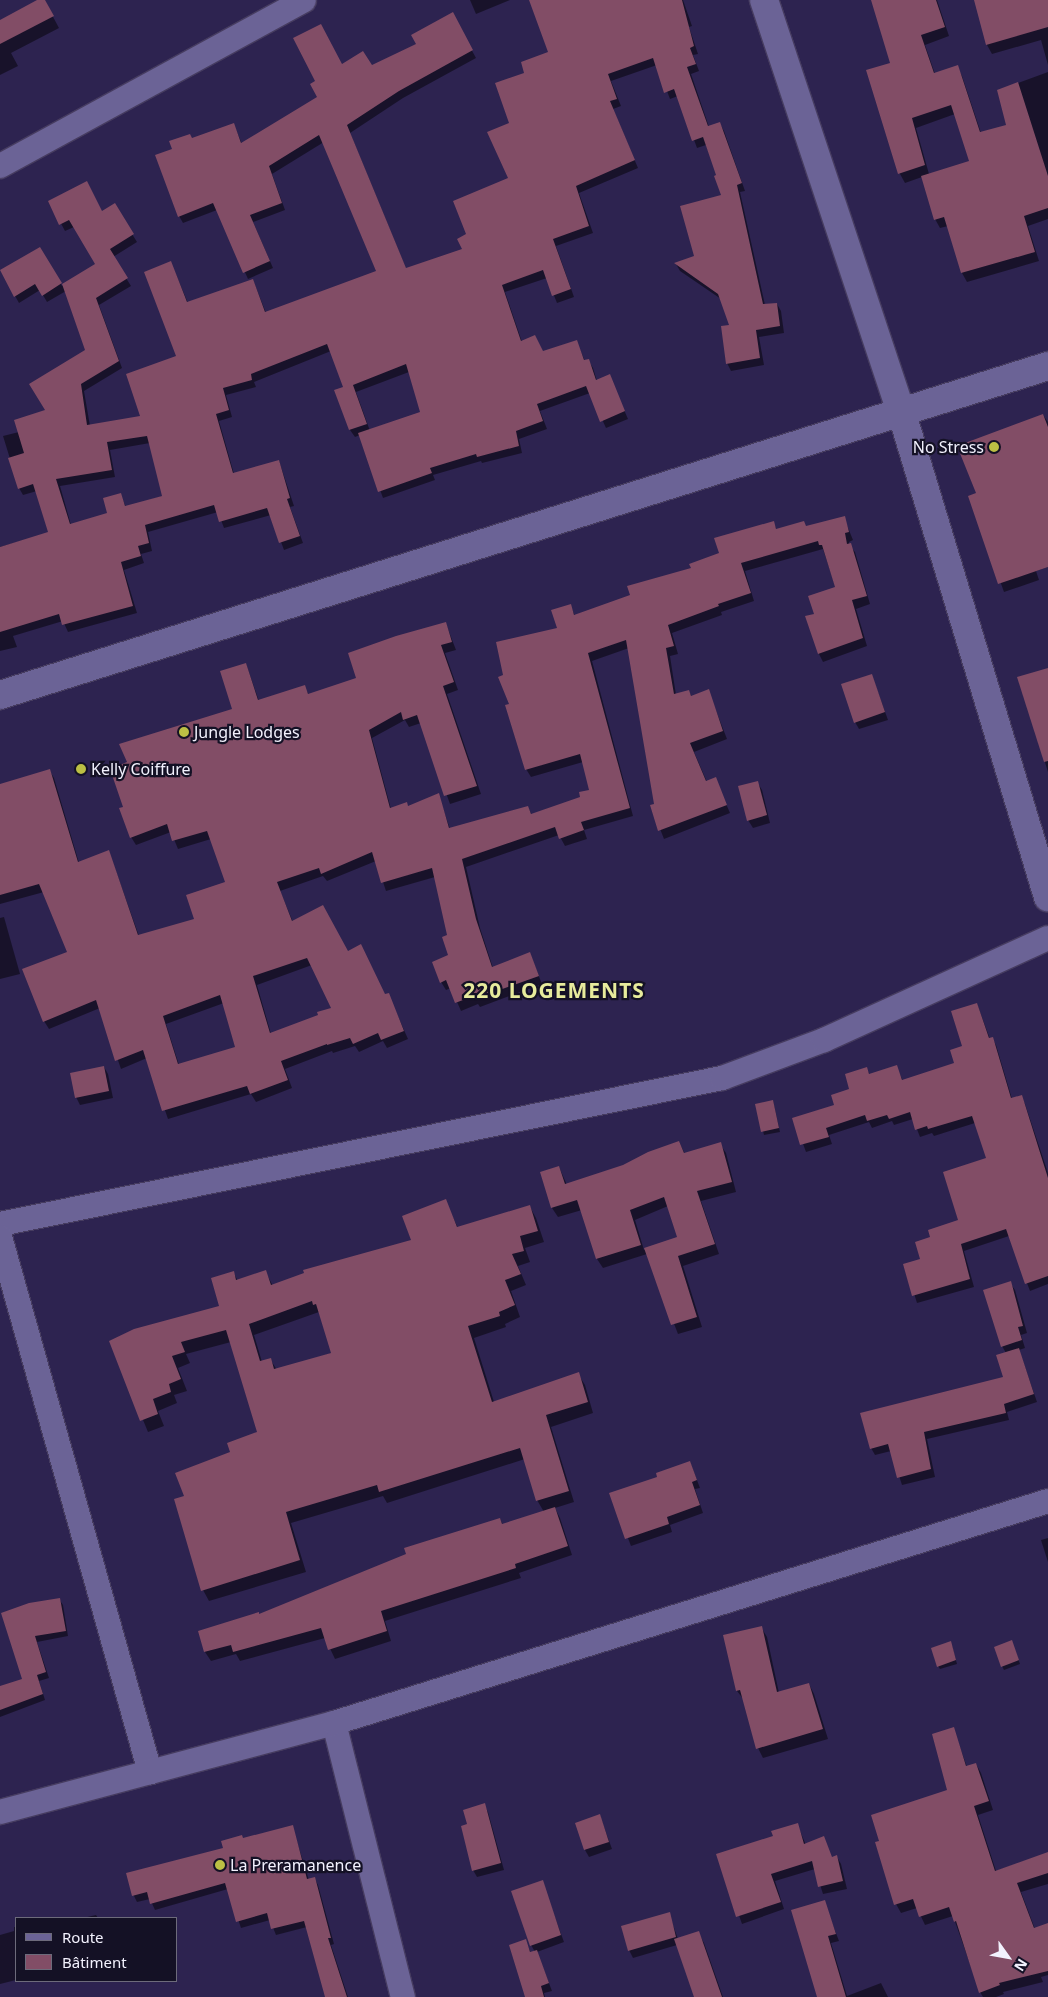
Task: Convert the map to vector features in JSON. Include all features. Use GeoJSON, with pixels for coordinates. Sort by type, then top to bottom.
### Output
{"type":"FeatureCollection","features":[{"type":"Feature","properties":{"kind":"street"},"geometry":{"type":"LineString","coordinates":[[0,166],[304,0]]}},
{"type":"Feature","properties":{"kind":"street"},"geometry":{"type":"LineString","coordinates":[[764,0],[902,414],[1048,898]]}},
{"type":"Feature","properties":{"kind":"street"},"geometry":{"type":"LineString","coordinates":[[0,695],[902,414],[1048,366]]}},
{"type":"Feature","properties":{"kind":"street"},"geometry":{"type":"LineString","coordinates":[[0,1224],[722,1078],[824,1040],[1048,938]]}},
{"type":"Feature","properties":{"kind":"street"},"geometry":{"type":"LineString","coordinates":[[0,1237],[150,1772]]}},
{"type":"Feature","properties":{"kind":"street"},"geometry":{"type":"LineString","coordinates":[[0,1812],[334,1723],[1048,1501]]}},
{"type":"Feature","properties":{"kind":"street"},"geometry":{"type":"LineString","coordinates":[[334,1723],[403,1997]]}},
{"type":"Feature","properties":{"kind":"building"},"geometry":{"type":"Polygon","coordinates":[[[37,0],[45,0],[54,16],[0,44],[0,20],[37,0]]]}},
{"type":"Feature","properties":{"kind":"building"},"geometry":{"type":"Polygon","coordinates":[[[529,0],[682,0],[694,46],[690,48],[696,64],[687,67],[708,126],[720,122],[742,183],[737,185],[763,304],[777,303],[780,326],[756,330],[760,358],[726,364],[721,326],[729,325],[718,294],[674,263],[694,256],[680,206],[721,195],[703,137],[692,141],[674,89],[664,93],[653,58],[608,74],[617,99],[610,101],[635,160],[576,186],[589,226],[553,239],[571,289],[552,296],[543,270],[502,285],[521,341],[535,335],[543,351],[577,340],[584,360],[589,359],[596,380],[610,374],[625,411],[600,422],[586,386],[537,404],[543,421],[516,431],[519,446],[477,457],[476,454],[430,468],[432,473],[378,492],[358,433],[420,412],[406,364],[353,385],[367,424],[349,430],[334,390],[343,387],[327,344],[251,374],[252,380],[223,388],[229,410],[216,414],[233,473],[279,460],[290,498],[287,499],[300,536],[279,543],[267,508],[219,522],[214,505],[145,525],[149,543],[138,546],[141,556],[121,562],[133,606],[62,625],[59,614],[0,632],[0,547],[48,532],[33,484],[18,489],[8,458],[24,453],[14,420],[45,410],[29,384],[85,350],[62,284],[95,264],[69,220],[59,225],[48,201],[87,181],[102,211],[115,203],[134,234],[110,249],[128,278],[96,298],[119,361],[81,384],[87,425],[140,416],[126,374],[176,356],[144,272],[171,261],[187,302],[253,279],[265,312],[376,271],[319,135],[269,166],[282,203],[250,215],[270,261],[243,273],[213,203],[178,217],[155,155],[172,149],[169,141],[190,134],[192,138],[234,123],[241,143],[317,97],[310,84],[315,81],[293,38],[321,24],[342,64],[363,51],[372,65],[416,44],[411,35],[453,12],[473,50],[399,91],[347,125],[406,268],[462,249],[457,239],[466,234],[453,201],[508,178],[487,132],[509,123],[495,83],[524,73],[521,62],[548,52],[529,0]],[[147,436],[107,442],[112,470],[56,479],[70,524],[107,513],[103,498],[121,493],[125,506],[162,496],[147,436]]]}},
{"type":"Feature","properties":{"kind":"building"},"geometry":{"type":"Polygon","coordinates":[[[871,0],[936,0],[945,27],[921,35],[934,73],[958,65],[980,132],[1006,125],[997,90],[1018,82],[1048,176],[1048,208],[1024,216],[1035,252],[961,273],[944,217],[934,220],[921,176],[969,161],[951,105],[912,118],[925,165],[898,174],[866,70],[890,63],[871,0]]]}},
{"type":"Feature","properties":{"kind":"building"},"geometry":{"type":"Polygon","coordinates":[[[974,0],[1048,0],[1048,27],[986,45],[974,0]]]}},
{"type":"Feature","properties":{"kind":"building"},"geometry":{"type":"Polygon","coordinates":[[[40,247],[62,283],[42,296],[35,284],[14,297],[0,270],[40,247]]]}},
{"type":"Feature","properties":{"kind":"building"},"geometry":{"type":"Polygon","coordinates":[[[1043,414],[1048,427],[1048,567],[998,584],[968,496],[976,493],[957,446],[1043,414]]]}},
{"type":"Feature","properties":{"kind":"building"},"geometry":{"type":"Polygon","coordinates":[[[845,516],[849,532],[845,533],[847,544],[851,543],[867,596],[852,600],[863,638],[818,654],[805,616],[814,614],[808,596],[835,587],[822,545],[819,545],[818,541],[741,563],[751,593],[718,604],[719,606],[668,625],[674,646],[666,648],[674,694],[689,690],[691,696],[709,689],[723,731],[690,743],[706,781],[716,777],[727,805],[658,831],[650,805],[654,804],[626,640],[588,653],[630,808],[581,822],[584,830],[559,839],[555,827],[462,859],[476,919],[492,967],[530,952],[539,976],[474,999],[474,996],[455,1003],[446,980],[440,983],[432,962],[448,955],[442,937],[447,935],[432,868],[381,883],[372,852],[321,874],[319,868],[277,882],[292,921],[323,905],[348,951],[361,944],[385,994],[389,993],[404,1031],[381,1040],[378,1033],[353,1044],[350,1038],[327,1044],[281,1061],[288,1080],[250,1094],[247,1086],[162,1111],[143,1050],[115,1061],[96,1000],[43,1022],[22,969],[67,952],[39,884],[0,895],[0,784],[50,769],[78,862],[109,850],[138,935],[194,919],[186,895],[225,882],[207,831],[172,841],[167,824],[130,838],[119,808],[123,807],[110,769],[127,762],[119,744],[232,709],[220,671],[246,663],[258,700],[305,685],[308,694],[356,678],[348,653],[396,636],[446,622],[452,642],[441,645],[454,682],[443,686],[477,786],[444,796],[417,715],[403,720],[401,712],[369,730],[390,808],[407,802],[408,806],[439,793],[449,828],[528,806],[531,814],[580,797],[579,792],[589,790],[580,754],[525,770],[505,705],[509,704],[498,677],[503,675],[496,642],[557,628],[551,610],[571,604],[574,615],[630,595],[627,586],[691,568],[689,564],[719,553],[714,538],[774,521],[776,529],[804,521],[806,526],[845,516]],[[307,958],[253,976],[270,1033],[318,1015],[317,1012],[331,1008],[307,958]],[[220,995],[163,1016],[178,1064],[235,1047],[220,995]]]}},
{"type":"Feature","properties":{"kind":"building"},"geometry":{"type":"Polygon","coordinates":[[[1048,668],[1048,761],[1044,762],[1017,677],[1048,668]]]}},
{"type":"Feature","properties":{"kind":"building"},"geometry":{"type":"Polygon","coordinates":[[[872,674],[885,712],[854,723],[841,684],[872,674]]]}},
{"type":"Feature","properties":{"kind":"building"},"geometry":{"type":"Polygon","coordinates":[[[758,781],[767,815],[747,821],[738,786],[758,781]]]}},
{"type":"Feature","properties":{"kind":"building"},"geometry":{"type":"Polygon","coordinates":[[[977,1003],[989,1038],[993,1037],[1011,1098],[1022,1095],[1048,1178],[1048,1276],[1025,1284],[1006,1229],[961,1244],[970,1279],[912,1296],[903,1264],[920,1259],[915,1242],[930,1237],[928,1230],[958,1220],[943,1172],[986,1158],[972,1116],[928,1129],[927,1126],[915,1130],[910,1112],[889,1119],[887,1115],[867,1121],[865,1115],[826,1128],[829,1137],[800,1145],[792,1118],[834,1105],[831,1095],[849,1089],[845,1074],[867,1067],[869,1074],[897,1065],[902,1080],[954,1063],[950,1050],[962,1046],[951,1011],[977,1003]]]}},
{"type":"Feature","properties":{"kind":"building"},"geometry":{"type":"Polygon","coordinates":[[[104,1066],[109,1091],[75,1098],[70,1073],[104,1066]]]}},
{"type":"Feature","properties":{"kind":"building"},"geometry":{"type":"Polygon","coordinates":[[[773,1100],[779,1128],[761,1132],[755,1104],[773,1100]]]}},
{"type":"Feature","properties":{"kind":"building"},"geometry":{"type":"Polygon","coordinates":[[[679,1141],[684,1153],[721,1142],[732,1182],[697,1191],[715,1244],[678,1256],[697,1317],[671,1325],[644,1248],[677,1237],[664,1197],[630,1210],[641,1245],[596,1259],[577,1200],[551,1208],[540,1172],[559,1166],[565,1184],[623,1165],[648,1152],[679,1141]]]}},
{"type":"Feature","properties":{"kind":"building"},"geometry":{"type":"Polygon","coordinates":[[[446,1199],[457,1227],[530,1205],[538,1231],[520,1236],[524,1251],[512,1254],[521,1274],[505,1280],[515,1305],[499,1312],[500,1316],[468,1326],[492,1402],[579,1372],[588,1402],[546,1415],[569,1491],[536,1501],[520,1448],[379,1492],[377,1485],[286,1512],[300,1560],[201,1591],[174,1499],[184,1496],[175,1473],[230,1452],[227,1443],[257,1432],[226,1330],[181,1342],[185,1352],[172,1356],[181,1379],[169,1384],[171,1392],[153,1399],[158,1414],[140,1421],[109,1341],[134,1329],[219,1306],[211,1278],[234,1271],[236,1280],[266,1270],[271,1285],[304,1273],[303,1270],[411,1240],[402,1216],[446,1199]],[[312,1301],[249,1324],[260,1361],[271,1358],[274,1369],[331,1353],[316,1304],[313,1305],[312,1301]]]}},
{"type":"Feature","properties":{"kind":"building"},"geometry":{"type":"Polygon","coordinates":[[[1011,1281],[1023,1326],[1018,1327],[1022,1340],[1001,1347],[983,1290],[1011,1281]]]}},
{"type":"Feature","properties":{"kind":"building"},"geometry":{"type":"Polygon","coordinates":[[[1019,1348],[1034,1394],[1004,1404],[1006,1413],[924,1432],[931,1469],[897,1478],[888,1444],[870,1449],[860,1413],[1003,1377],[996,1355],[1019,1348]]]}},
{"type":"Feature","properties":{"kind":"building"},"geometry":{"type":"Polygon","coordinates":[[[690,1461],[697,1480],[692,1482],[700,1505],[667,1517],[669,1524],[625,1539],[609,1493],[657,1477],[656,1473],[690,1461]]]}},
{"type":"Feature","properties":{"kind":"building"},"geometry":{"type":"Polygon","coordinates":[[[555,1507],[568,1546],[515,1564],[516,1568],[381,1611],[387,1631],[328,1650],[321,1628],[233,1652],[231,1645],[204,1652],[198,1631],[259,1612],[259,1614],[406,1554],[404,1548],[500,1518],[502,1524],[555,1507]]]}},
{"type":"Feature","properties":{"kind":"building"},"geometry":{"type":"Polygon","coordinates":[[[60,1598],[66,1631],[35,1636],[46,1672],[37,1675],[43,1694],[0,1710],[0,1686],[22,1679],[1,1613],[29,1603],[60,1598]]]}},
{"type":"Feature","properties":{"kind":"building"},"geometry":{"type":"Polygon","coordinates":[[[762,1626],[777,1692],[809,1683],[823,1729],[756,1749],[740,1690],[736,1691],[723,1635],[762,1626]]]}},
{"type":"Feature","properties":{"kind":"building"},"geometry":{"type":"Polygon","coordinates":[[[1012,1640],[1019,1660],[1001,1667],[994,1647],[1012,1640]]]}},
{"type":"Feature","properties":{"kind":"building"},"geometry":{"type":"Polygon","coordinates":[[[951,1641],[956,1660],[937,1667],[931,1648],[951,1641]]]}},
{"type":"Feature","properties":{"kind":"building"},"geometry":{"type":"Polygon","coordinates":[[[954,1727],[966,1766],[976,1763],[989,1801],[974,1806],[995,1871],[1048,1852],[1048,1873],[1017,1883],[1034,1928],[1048,1923],[1048,1971],[999,1983],[1000,1985],[979,1993],[956,1921],[954,1922],[949,1907],[919,1917],[913,1899],[894,1905],[875,1842],[879,1841],[871,1815],[947,1790],[932,1734],[954,1727]]]}},
{"type":"Feature","properties":{"kind":"building"},"geometry":{"type":"Polygon","coordinates":[[[485,1803],[501,1863],[472,1871],[461,1826],[467,1824],[463,1810],[485,1803]]]}},
{"type":"Feature","properties":{"kind":"building"},"geometry":{"type":"Polygon","coordinates":[[[600,1814],[609,1842],[584,1850],[575,1823],[600,1814]]]}},
{"type":"Feature","properties":{"kind":"building"},"geometry":{"type":"Polygon","coordinates":[[[798,1823],[804,1844],[824,1836],[832,1857],[837,1855],[843,1881],[818,1887],[812,1861],[771,1874],[781,1902],[736,1917],[716,1854],[773,1836],[771,1831],[798,1823]]]}},
{"type":"Feature","properties":{"kind":"building"},"geometry":{"type":"Polygon","coordinates":[[[293,1825],[307,1879],[315,1877],[331,1938],[328,1938],[347,1997],[325,1997],[304,1921],[271,1929],[267,1913],[236,1922],[225,1883],[150,1904],[147,1892],[132,1896],[126,1873],[223,1848],[221,1841],[242,1835],[243,1838],[293,1825]]]}},
{"type":"Feature","properties":{"kind":"building"},"geometry":{"type":"Polygon","coordinates":[[[543,1880],[561,1935],[530,1946],[511,1891],[543,1880]]]}},
{"type":"Feature","properties":{"kind":"building"},"geometry":{"type":"Polygon","coordinates":[[[825,1900],[836,1934],[828,1936],[846,1997],[817,1997],[791,1910],[825,1900]]]}},
{"type":"Feature","properties":{"kind":"building"},"geometry":{"type":"Polygon","coordinates":[[[670,1912],[676,1937],[628,1951],[621,1926],[670,1912]]]}},
{"type":"Feature","properties":{"kind":"building"},"geometry":{"type":"Polygon","coordinates":[[[699,1931],[722,1997],[694,1997],[674,1939],[699,1931]]]}},
{"type":"Feature","properties":{"kind":"building"},"geometry":{"type":"Polygon","coordinates":[[[526,1939],[530,1952],[537,1950],[549,1983],[541,1986],[544,1997],[525,1997],[509,1945],[526,1939]]]}},
{"type":"Feature","properties":{"kind":"place","name":"No Stress"},"geometry":{"type":"Point","coordinates":[994,447]}},
{"type":"Feature","properties":{"kind":"place","name":"Jungle Lodges"},"geometry":{"type":"Point","coordinates":[184,732]}},
{"type":"Feature","properties":{"kind":"place","name":"Kelly Coiffure"},"geometry":{"type":"Point","coordinates":[81,769]}},
{"type":"Feature","properties":{"kind":"place","name":"La Preramanence"},"geometry":{"type":"Point","coordinates":[220,1865]}},
{"type":"Feature","properties":{"kind":"district","name":"220 LOGEMENTS"},"geometry":{"type":"Point","coordinates":[554,990]}}]}
